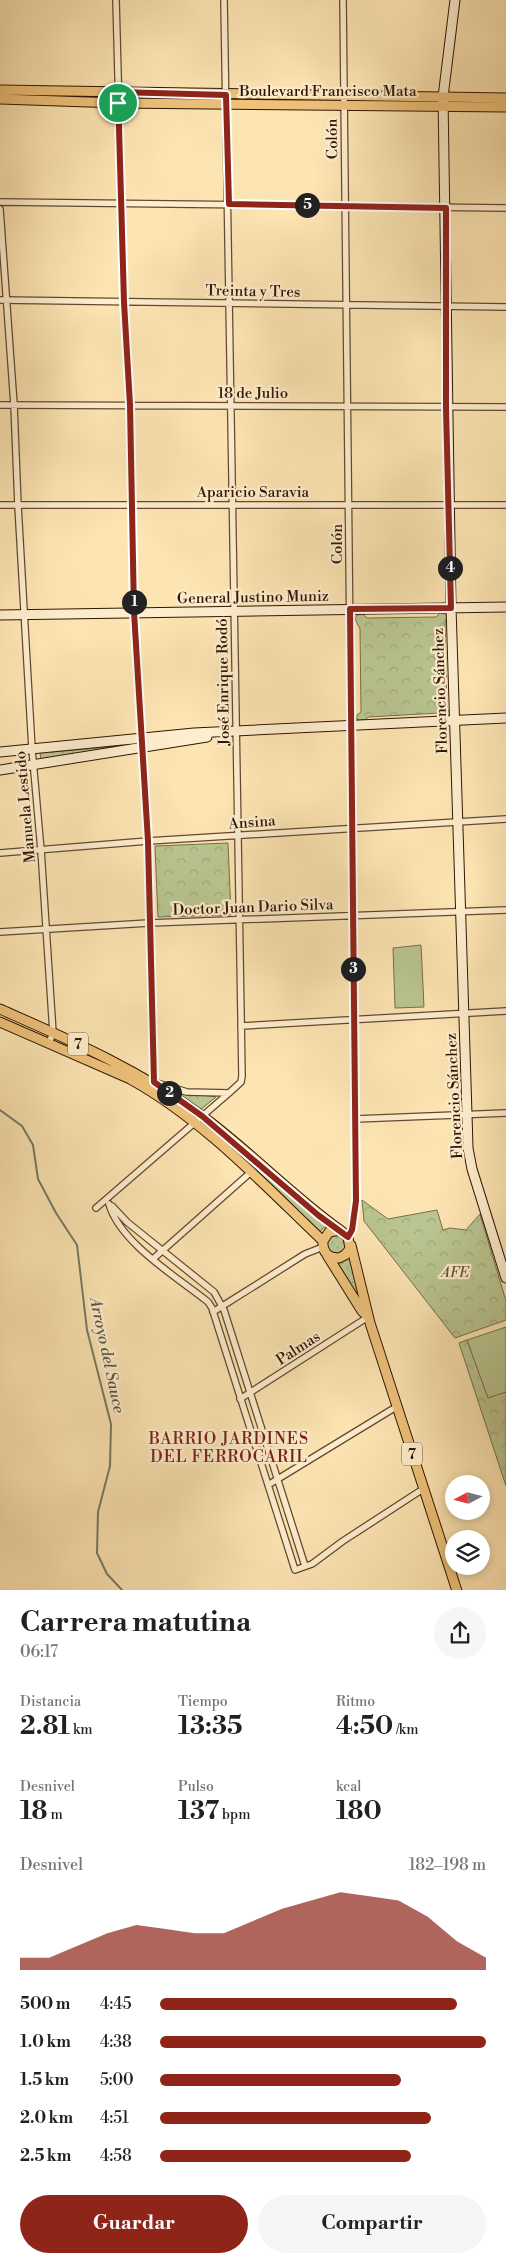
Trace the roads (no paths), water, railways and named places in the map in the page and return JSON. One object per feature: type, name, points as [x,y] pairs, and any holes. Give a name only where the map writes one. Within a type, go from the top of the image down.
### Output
[{"type":"main road","name":"Boulevard Francisco Mata","points":[[0,90],[118,92],[226,100]]},
{"type":"main road","name":"Boulevard Francisco Mata","points":[[443,102],[506,98]]},
{"type":"main road","name":"Boulevard Francisco Mata","points":[[0,99],[118,103],[226,100],[344,100],[443,102],[506,107]]},
{"type":"main road","name":"7","points":[[0,1009],[53,1033],[152,1086],[199,1119],[318,1215],[340,1230]]},
{"type":"main road","name":"7","points":[[0,1022],[152,1086]]},
{"type":"main road","name":"7","points":[[199,1119],[324,1247],[362,1311],[368,1317]]},
{"type":"main road","points":[[340,1230],[349,1240],[348,1251],[341,1257],[334,1258],[324,1247],[329,1232],[340,1230]]},
{"type":"main road","name":"7","points":[[349,1240],[368,1308],[368,1317],[457,1590]]},
{"type":"street","points":[[116,0],[124,302],[133,505],[134,612],[148,841],[152,1086],[187,1092],[229,1093]]},
{"type":"street","name":"José Enrique Rodó","points":[[96,1208],[108,1202],[229,1093],[240,1082],[242,1076],[229,204],[224,0]]},
{"type":"street","name":"Colón","points":[[343,0],[350,505],[356,1201],[349,1240]]},
{"type":"street","name":"Florencio Sánchez","points":[[455,0],[443,102],[446,208],[446,408],[467,1114],[472,1169],[506,1278]]},
{"type":"street","points":[[0,202],[506,208]]},
{"type":"street","name":"Manuela Lestido","points":[[0,209],[3,300],[14,405],[32,749],[35,764],[47,930],[53,1033],[49,1043]]},
{"type":"street","name":"Treinta y Tres","points":[[3,300],[506,307]]},
{"type":"street","name":"18 de Julio","points":[[0,405],[506,407]]},
{"type":"street","name":"Aparicio Saravia","points":[[0,505],[506,505]]},
{"type":"street","name":"General Justino Muniz","points":[[0,615],[506,607]]},
{"type":"street","points":[[0,770],[142,749],[236,732],[506,718]]},
{"type":"street","points":[[0,752],[194,733],[223,734]]},
{"type":"street","name":"Ansina","points":[[0,854],[148,841],[506,819]]},
{"type":"street","name":"Doctor Juan Dario Silva","points":[[0,932],[150,923],[506,910]]},
{"type":"street","points":[[241,1026],[506,1011]]},
{"type":"street","points":[[355,1118],[506,1113]]},
{"type":"street","points":[[153,1259],[251,1172]]},
{"type":"street","points":[[108,1202],[127,1222],[214,1292],[223,1308],[305,1566]]},
{"type":"street","points":[[108,1202],[117,1223],[153,1259],[208,1302],[213,1312],[295,1570],[312,1564],[342,1541],[423,1489]]},
{"type":"street","points":[[213,1312],[223,1308],[305,1254],[324,1247]]},
{"type":"street","name":"Palmas","points":[[240,1399],[368,1317]]},
{"type":"street","points":[[268,1486],[396,1406]]},
{"type":"waterway","name":"Arroyo del Sauce","points":[[0,1110],[22,1126],[33,1145],[38,1179],[56,1213],[77,1245],[87,1330],[111,1424],[110,1466],[98,1512],[97,1553],[107,1574],[122,1590]]},
{"type":"district","name":"BARRIO JARDINES DEL FERROCARIL","points":[[229,1447]]},
{"type":"park label","name":"AFE","points":[[455,1272]]}]
